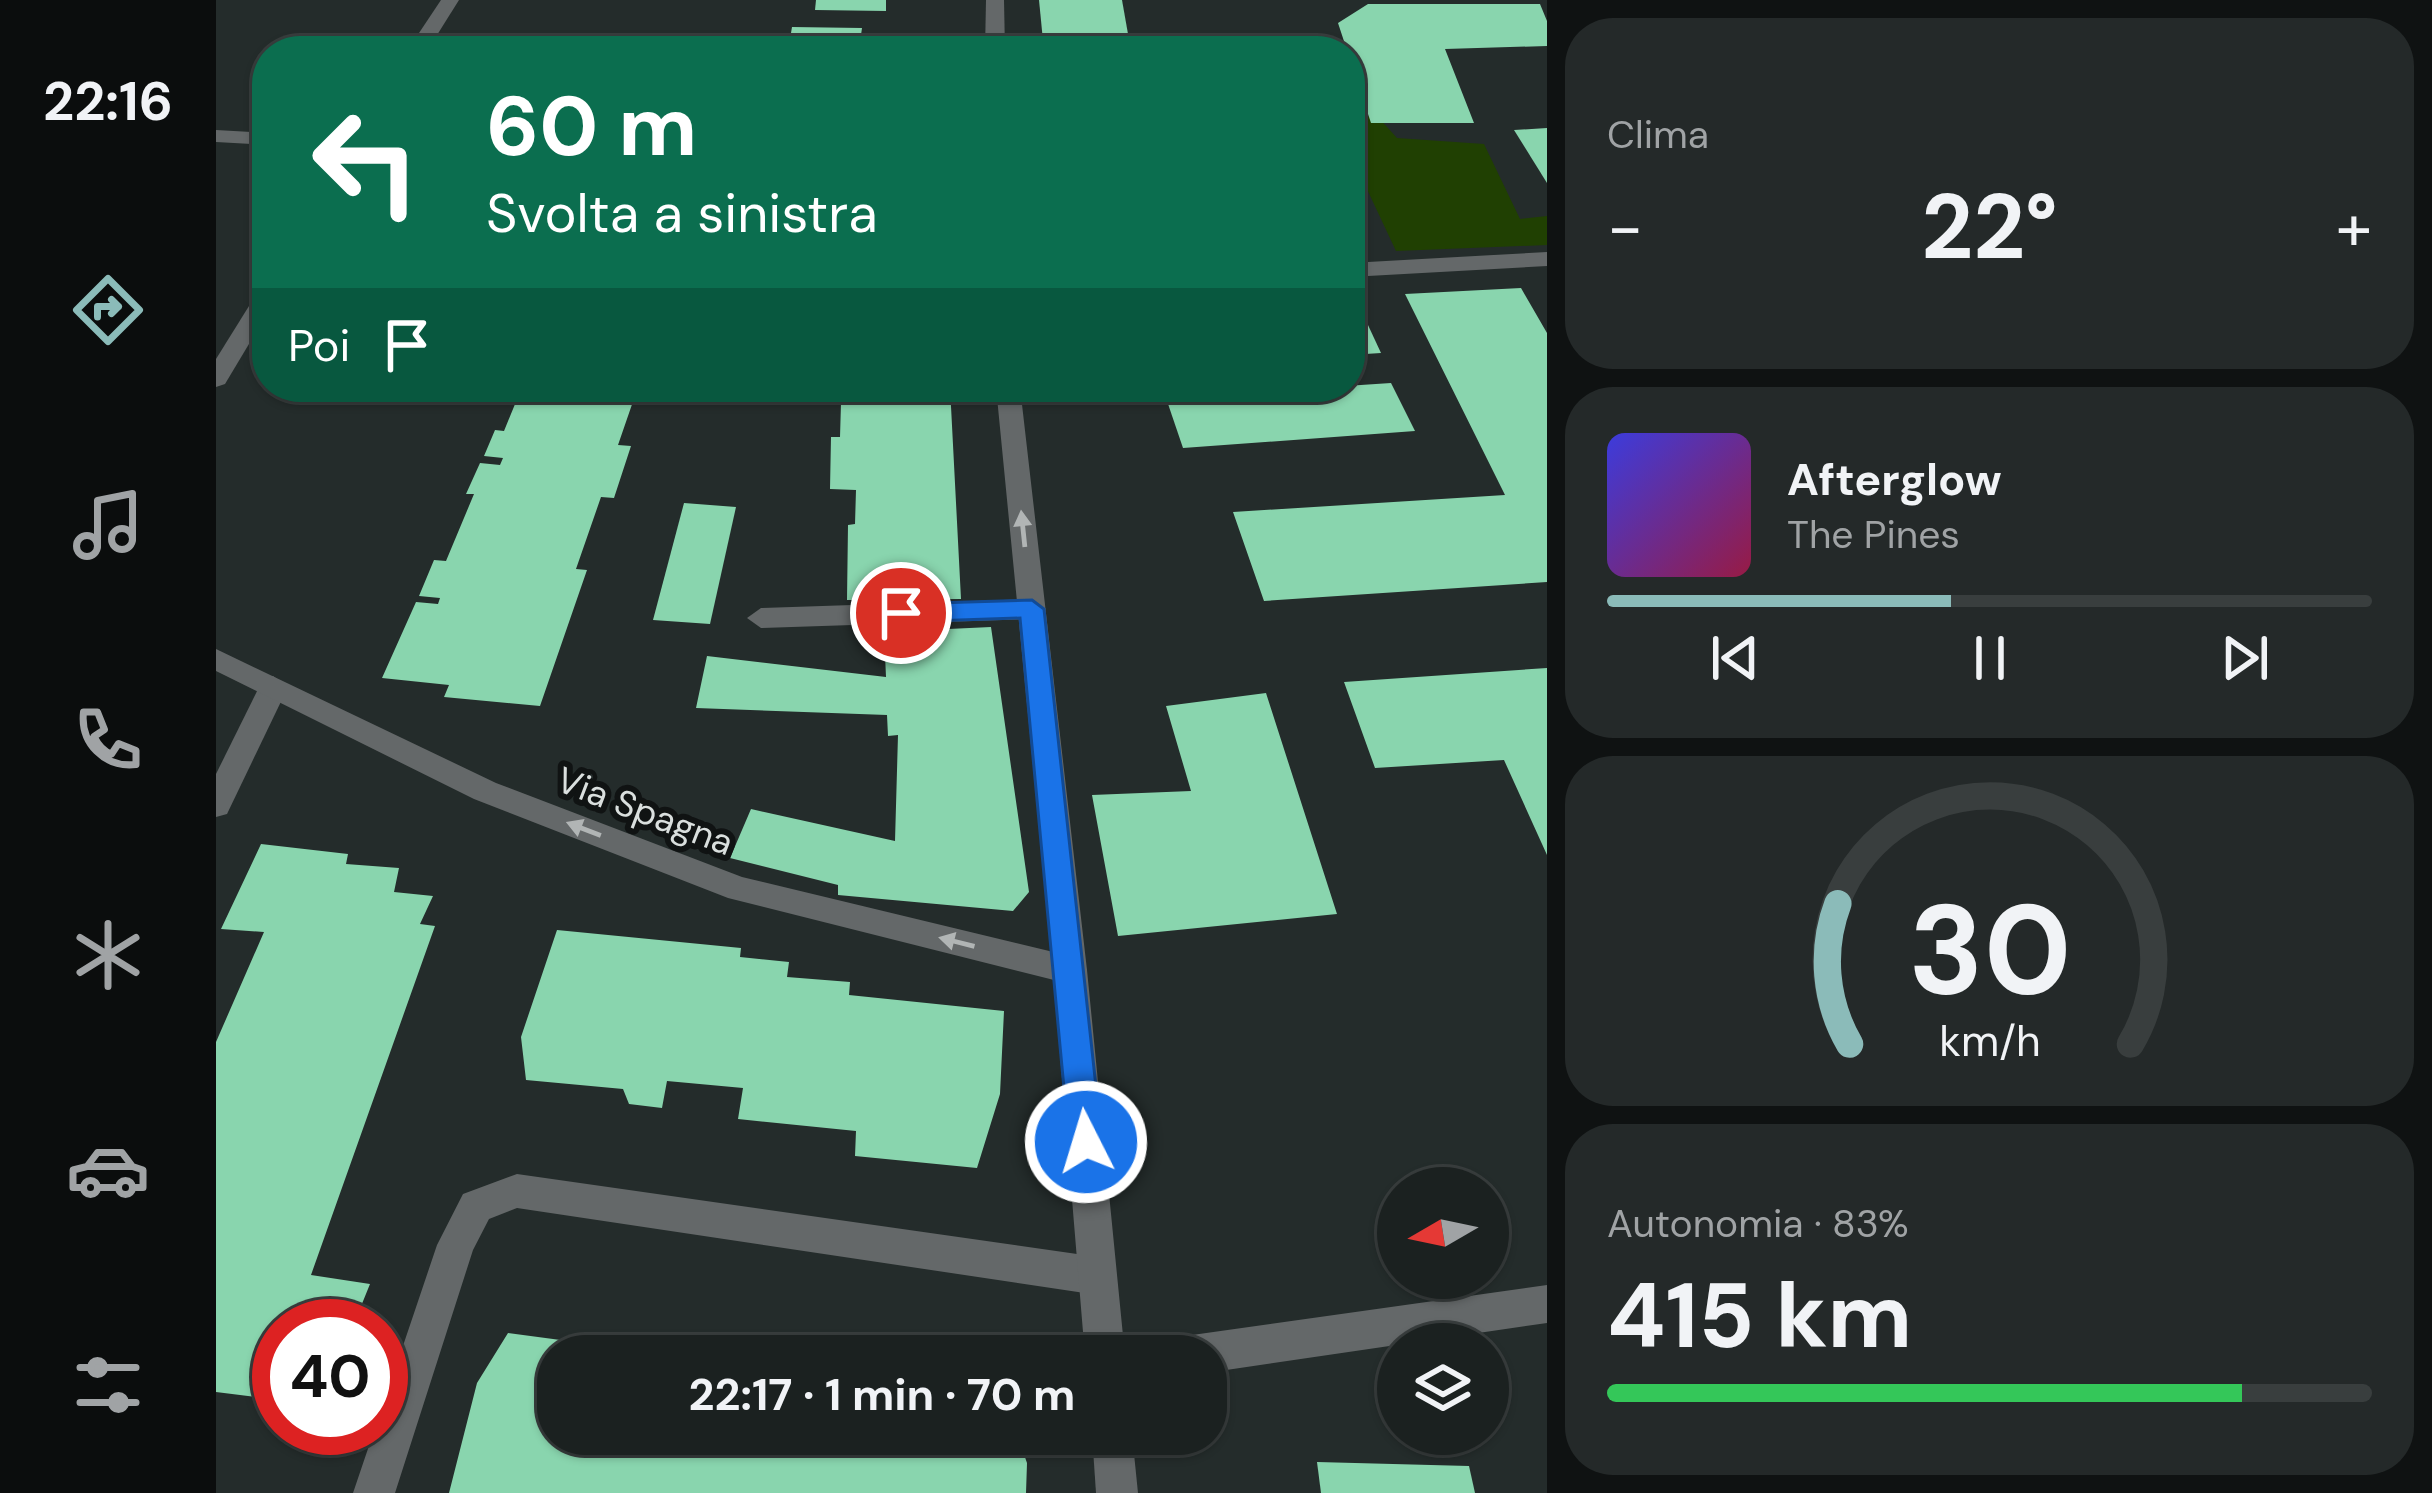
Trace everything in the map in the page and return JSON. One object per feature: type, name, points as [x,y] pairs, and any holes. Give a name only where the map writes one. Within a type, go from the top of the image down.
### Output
[{"type":"street","points":[[427,36],[450,0]]},
{"type":"street","points":[[995,0],[995,36]]},
{"type":"street","points":[[216,136],[252,138]]},
{"type":"street","points":[[1365,269],[1547,259]]},
{"type":"street","points":[[216,379],[252,320]]},
{"type":"street","points":[[1010,402],[1103,1335]]},
{"type":"street","points":[[761,618],[1032,609]]},
{"type":"street","name":"Via Spagna","points":[[216,659],[485,790],[739,889],[1070,970]]},
{"type":"street","points":[[216,805],[273,687]]},
{"type":"street","points":[[374,1493],[456,1245],[476,1207],[517,1191],[1097,1276]]},
{"type":"street","points":[[1227,1350],[1547,1304]]},
{"type":"street","points":[[1114,1455],[1118,1493]]},
{"type":"green space","points":[[1365,117],[1378,117],[1397,138],[1484,144],[1520,219],[1547,216],[1547,245],[1396,251],[1365,185]]},
{"type":"building","points":[[816,0],[886,0],[886,11],[815,10]]},
{"type":"building","points":[[1039,0],[1122,0],[1128,36],[1043,36]]},
{"type":"building","points":[[1368,4],[1540,4],[1547,21],[1547,46],[1445,49],[1474,123],[1371,123],[1365,105],[1365,36],[1342,36],[1338,23]]},
{"type":"building","points":[[792,27],[862,28],[861,35],[790,36]]},
{"type":"building","points":[[1547,128],[1547,183],[1514,130]]},
{"type":"building","points":[[1521,288],[1547,333],[1547,582],[1264,601],[1233,512],[1505,495],[1405,294]]},
{"type":"building","points":[[1365,319],[1381,353],[1365,354]]},
{"type":"building","points":[[1391,383],[1415,431],[1183,448],[1167,402],[1365,402],[1365,385]]},
{"type":"building","points":[[516,402],[633,402],[618,445],[631,446],[614,498],[601,497],[576,569],[587,570],[540,706],[444,697],[449,685],[382,678],[416,602],[438,604],[440,598],[419,596],[434,560],[446,561],[474,494],[466,494],[480,463],[500,465],[503,458],[484,456],[495,430],[504,431]]},
{"type":"building","points":[[951,402],[961,599],[847,600],[848,525],[855,524],[856,490],[830,489],[831,437],[840,437],[841,403],[834,403]]},
{"type":"building","points":[[684,503],[736,507],[710,624],[653,620]]},
{"type":"building","points":[[991,627],[1029,892],[1013,911],[838,895],[838,885],[730,858],[751,809],[895,841],[898,735],[888,736],[887,715],[696,708],[707,656],[886,677],[884,632]]},
{"type":"building","points":[[1547,668],[1547,855],[1504,760],[1375,768],[1344,682]]},
{"type":"building","points":[[1266,693],[1337,914],[1118,936],[1092,795],[1191,791],[1166,706]]},
{"type":"building","points":[[261,844],[348,854],[346,864],[399,868],[394,892],[433,896],[420,924],[435,926],[311,1275],[370,1284],[364,1299],[252,1299],[252,1397],[216,1392],[216,1042],[264,932],[221,929]]},
{"type":"building","points":[[557,930],[741,948],[740,957],[789,962],[787,977],[850,982],[849,995],[1004,1011],[1000,1094],[977,1168],[855,1156],[856,1131],[738,1119],[743,1088],[667,1081],[662,1108],[629,1104],[623,1089],[526,1080],[521,1037]]},
{"type":"building","points":[[508,1333],[537,1337],[537,1455],[1024,1455],[1026,1493],[449,1493],[477,1383]]},
{"type":"building","points":[[1317,1462],[1469,1466],[1475,1493],[1321,1493]]},
{"type":"route","points":[[901,613],[1032,609],[1086,1142]]}]
